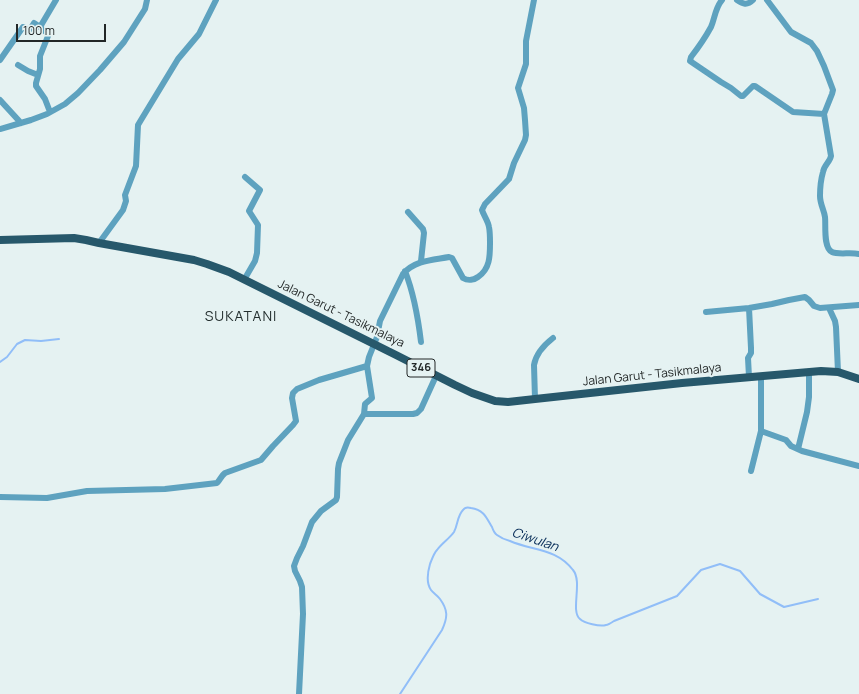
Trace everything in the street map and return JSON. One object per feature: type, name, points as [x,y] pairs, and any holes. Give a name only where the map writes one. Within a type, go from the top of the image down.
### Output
[{"type":"main road","name":"Jalan Garut - Tasikmalaya","points":[[0,240],[74,238],[194,260],[207,264],[229,272],[436,376],[472,393],[495,401],[508,402],[682,383],[821,371],[838,372],[859,379]]},
{"type":"street","points":[[40,27],[56,0]]},
{"type":"street","points":[[0,129],[31,120],[50,112],[65,104],[78,93],[124,42],[139,20],[145,9],[147,0]]},
{"type":"street","points":[[99,243],[123,210],[126,201],[125,195],[136,166],[138,125],[140,120],[178,59],[199,34],[216,0]]},
{"type":"street","points":[[299,694],[303,614],[302,587],[294,566],[312,522],[321,511],[337,498],[339,463],[348,440],[364,414],[365,404],[372,396],[368,366],[369,357],[377,337],[380,321],[403,274],[405,271],[421,261],[451,257],[463,278],[467,280],[478,277],[486,269],[490,258],[490,230],[482,210],[485,204],[509,179],[526,135],[524,108],[518,88],[526,64],[526,41],[534,0]]},
{"type":"street","points":[[722,0],[716,9],[708,33],[691,57],[690,61],[741,96],[744,96],[753,86],[755,86],[793,112],[824,114]]},
{"type":"street","points":[[736,0],[747,4],[753,0]]},
{"type":"street","points":[[767,0],[791,32],[811,43],[817,51],[833,90],[824,114],[831,156],[829,162],[824,167],[820,198],[825,217],[826,239],[830,252],[859,254]]},
{"type":"street","points":[[0,60],[23,27],[29,30],[32,28],[34,23],[47,33],[48,36],[40,56],[40,69],[36,86],[45,99],[50,112]]},
{"type":"street","points":[[18,65],[38,75]]},
{"type":"street","points":[[0,100],[21,123]]},
{"type":"street","points":[[244,280],[256,258],[258,224],[249,211],[260,190],[245,177]]},
{"type":"street","points":[[408,212],[423,228],[424,233],[421,261]]},
{"type":"street","points":[[405,271],[412,287],[421,342]]},
{"type":"street","points":[[706,312],[749,308],[805,298],[814,306],[820,308],[859,305]]},
{"type":"street","points":[[749,308],[751,348],[748,357],[749,377]]},
{"type":"street","points":[[830,308],[836,327],[838,372]]},
{"type":"street","points":[[535,399],[534,361],[542,348],[553,338]]},
{"type":"street","points":[[0,497],[47,498],[87,491],[165,489],[217,483],[225,473],[261,460],[293,425],[296,421],[292,398],[293,393],[297,389],[319,380],[368,366]]},
{"type":"street","points":[[798,449],[807,412],[809,372]]},
{"type":"street","points":[[364,414],[417,413],[424,404],[436,376]]},
{"type":"street","points":[[751,471],[761,431],[760,376]]},
{"type":"street","points":[[761,431],[786,440],[791,446],[810,454],[859,466]]},
{"type":"waterway","points":[[0,362],[7,357],[17,344],[25,340],[41,341],[59,339]]},
{"type":"waterway","name":"Ciwulan","points":[[400,694],[444,625],[446,617],[445,607],[429,587],[428,577],[430,564],[435,553],[454,532],[461,512],[469,507],[482,512],[494,532],[500,537],[552,554],[566,563],[576,575],[577,615],[580,619],[592,624],[608,625],[614,621],[677,596],[701,570],[720,564],[740,571],[760,594],[784,607],[818,599]]},
{"type":"district","name":"SUKATANI","points":[[241,317]]}]
